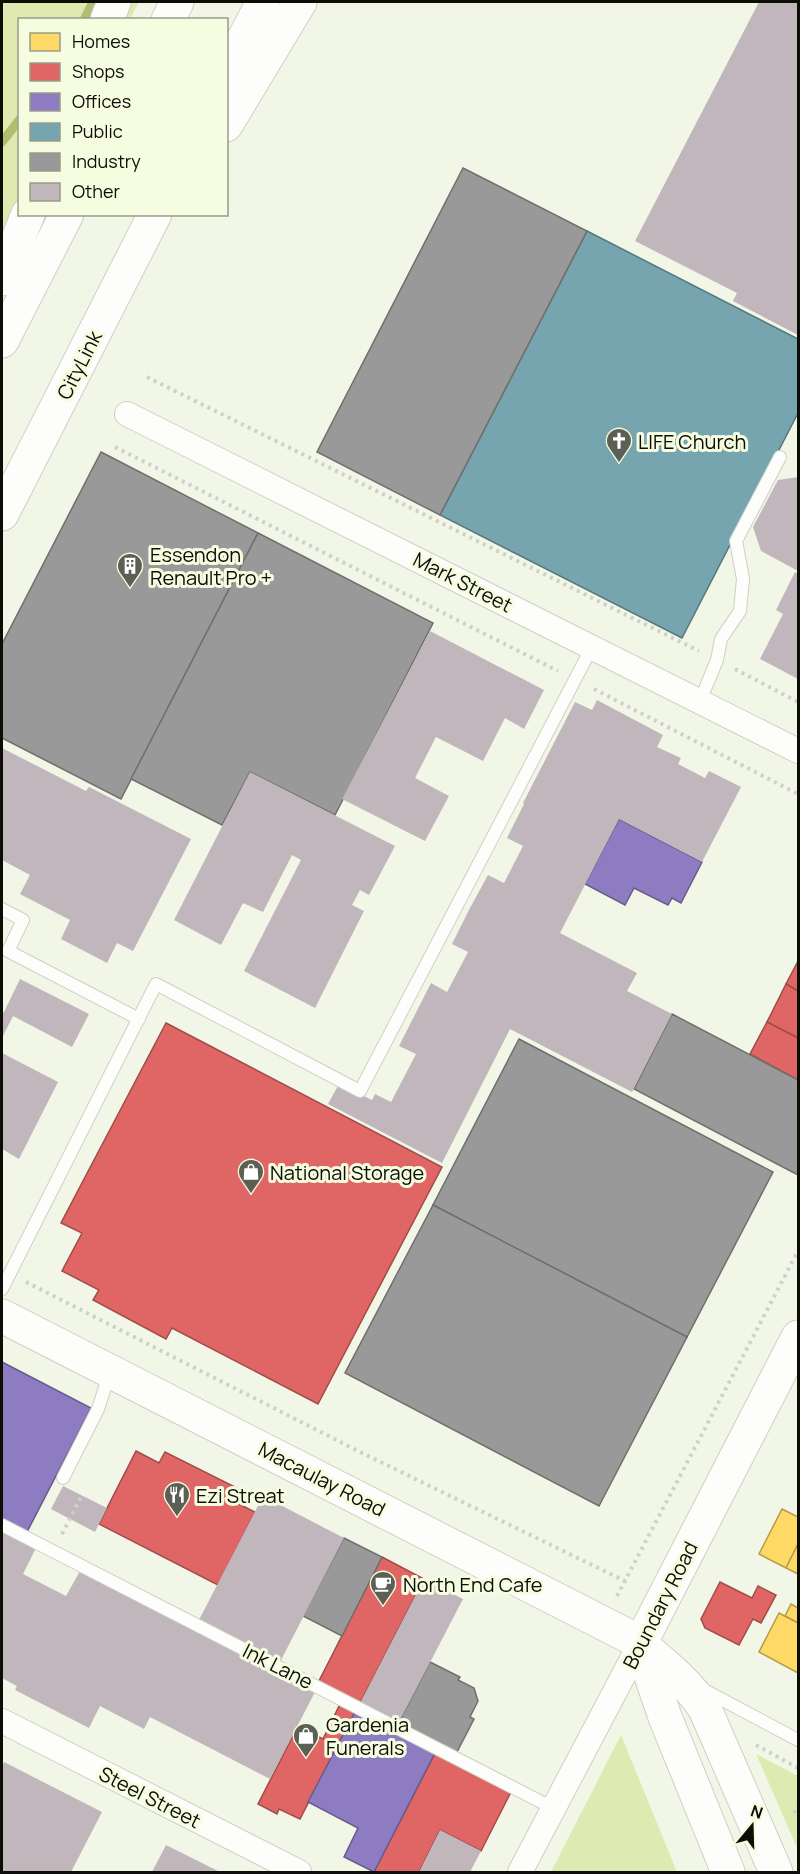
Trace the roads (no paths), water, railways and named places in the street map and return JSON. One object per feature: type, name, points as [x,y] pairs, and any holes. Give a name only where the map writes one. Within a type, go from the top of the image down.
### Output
[{"type":"main road","points":[[108,18],[114,2]]},
{"type":"main road","points":[[169,18],[177,2]]},
{"type":"main road","points":[[228,70],[263,2]]},
{"type":"main road","points":[[228,122],[300,2]]},
{"type":"main road","points":[[2,279],[27,216]]},
{"type":"main road","points":[[2,341],[66,216]]},
{"type":"main road","name":"CityLink","points":[[2,514],[154,216]]},
{"type":"main road","points":[[55,411],[172,216]]},
{"type":"main road","name":"Macaulay Road","points":[[2,1316],[604,1622],[640,1644],[680,1678],[705,1709],[776,1872]]},
{"type":"main road","name":"Boundary Road","points":[[640,1644],[798,1337]]},
{"type":"main road","points":[[640,1644],[665,1717],[728,1872]]},
{"type":"street","name":"Mark Street","points":[[127,414],[798,751]]},
{"type":"street","name":"Boundary Road","points":[[520,1872],[640,1644]]},
{"type":"street","name":"Steel Street","points":[[2,1721],[299,1872]]},
{"type":"lane","points":[[700,702],[717,660],[721,639],[740,611],[743,579],[736,541],[780,457]]},
{"type":"lane","points":[[2,1289],[156,984],[360,1091],[592,647]]},
{"type":"lane","points":[[2,909],[23,920],[8,951],[139,1019]]},
{"type":"lane","points":[[63,1478],[98,1409],[111,1371]]},
{"type":"lane","name":"Ink Lane","points":[[2,1525],[553,1808]]},
{"type":"lane","points":[[640,1644],[709,1693],[798,1740]]},
{"type":"waterway","points":[[85,18],[93,2]]},
{"type":"waterway","points":[[2,142],[18,122]]},
{"type":"place","name":"LIFE Church","points":[[619,464]]},
{"type":"place","name":"Essendon Renault Pro +","points":[[130,589]]},
{"type":"place","name":"National Storage","points":[[251,1195]]},
{"type":"place","name":"Ezi Streat","points":[[177,1518]]},
{"type":"place","name":"North End Cafe","points":[[383,1607]]},
{"type":"place","name":"Gardenia Funerals","points":[[306,1759]]}]
